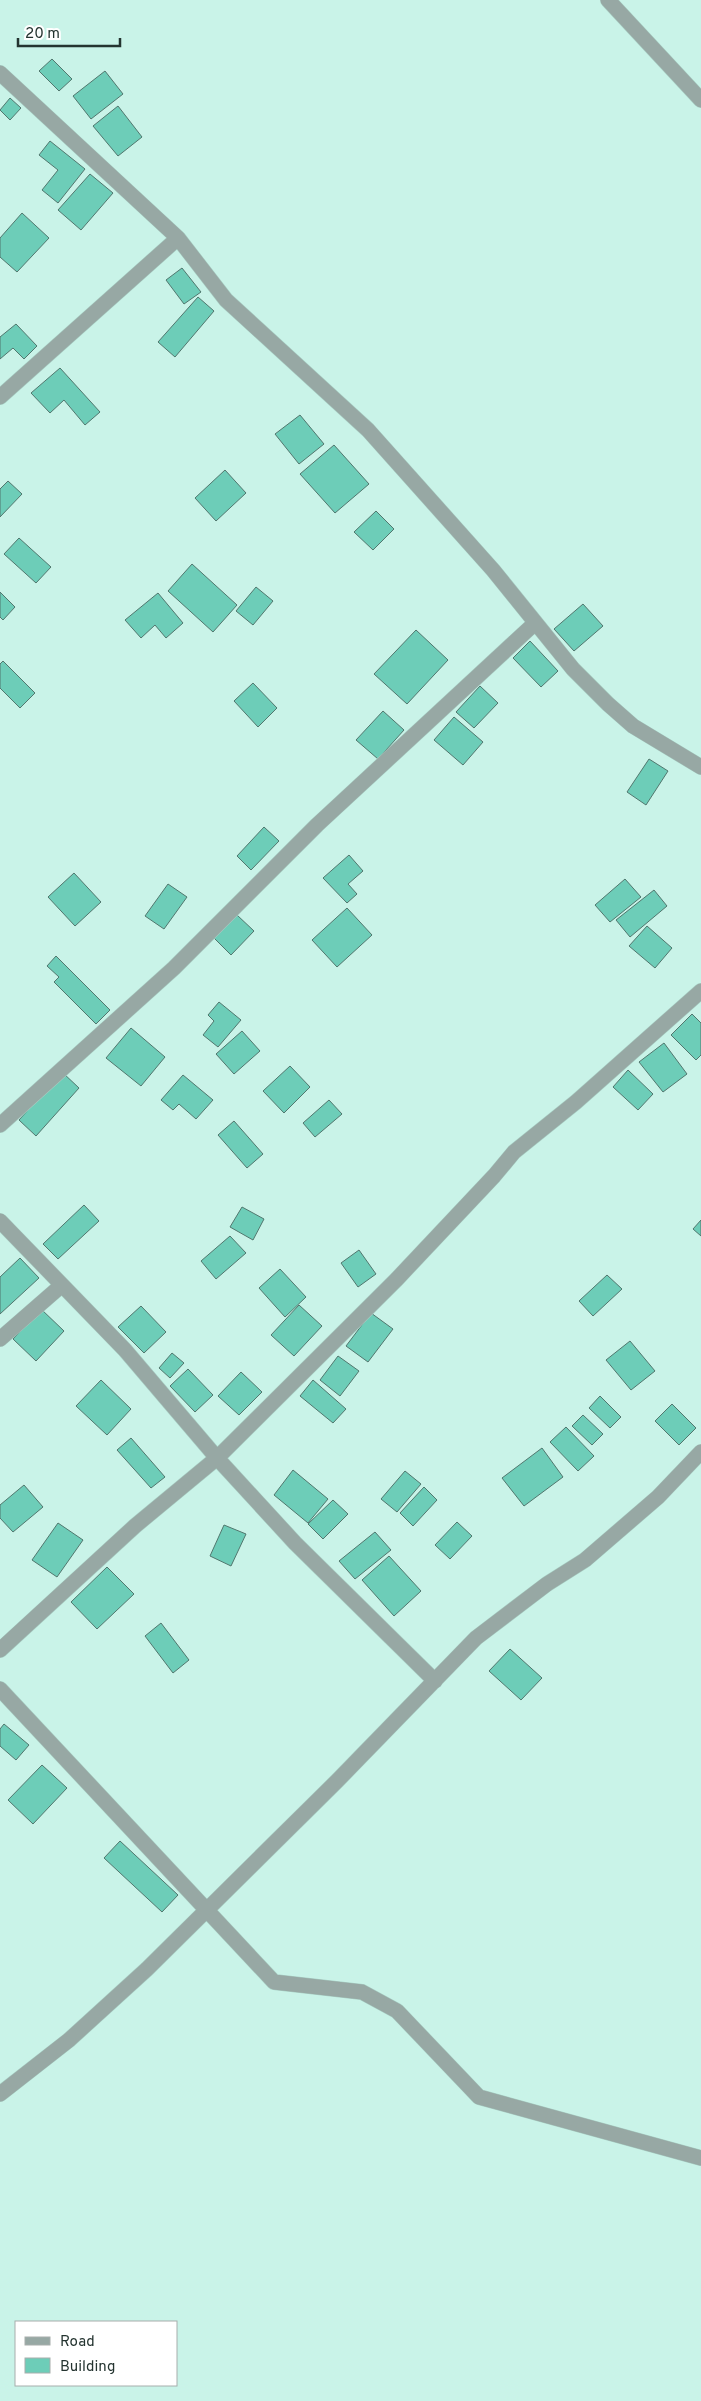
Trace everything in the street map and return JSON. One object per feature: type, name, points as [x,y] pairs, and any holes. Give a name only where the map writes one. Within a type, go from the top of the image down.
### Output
[{"type":"street","points":[[608,0],[701,100]]},
{"type":"street","points":[[0,72],[178,238],[226,300],[368,430],[493,570],[534,624],[573,670],[633,726],[701,767]]},
{"type":"street","points":[[0,397],[178,238]]},
{"type":"street","points":[[0,1125],[174,968],[317,825],[534,624]]},
{"type":"street","points":[[0,1650],[136,1526],[217,1458],[396,1280],[494,1176],[514,1152],[576,1102],[701,991]]},
{"type":"street","points":[[0,1221],[125,1350],[217,1458],[294,1543],[435,1680]]},
{"type":"street","points":[[0,1339],[62,1285]]},
{"type":"street","points":[[0,2094],[69,2040],[147,1969],[476,1638],[547,1584],[592,1554],[658,1497],[701,1452]]},
{"type":"street","points":[[0,1689],[208,1909],[274,1982],[362,1992],[397,2011],[479,2097],[701,2158]]},
{"type":"building","points":[[52,59],[72,79],[59,91],[39,71]]},
{"type":"building","points":[[105,71],[123,94],[91,119],[73,96]]},
{"type":"building","points":[[10,98],[21,108],[10,120],[0,110]]},
{"type":"building","points":[[118,106],[142,137],[118,156],[93,126]]},
{"type":"building","points":[[50,141],[85,169],[58,203],[42,190],[58,170],[39,155]]},
{"type":"building","points":[[90,174],[113,193],[81,230],[58,210]]},
{"type":"building","points":[[22,213],[49,238],[17,272],[0,257],[0,238]]},
{"type":"building","points":[[182,268],[201,292],[184,304],[166,280]]},
{"type":"building","points":[[198,297],[214,311],[175,357],[158,342]]},
{"type":"building","points":[[16,324],[37,346],[24,359],[13,348],[0,359],[0,337]]},
{"type":"building","points":[[60,368],[100,412],[85,425],[64,400],[50,413],[31,393]]},
{"type":"building","points":[[300,415],[324,444],[299,464],[275,434]]},
{"type":"building","points":[[334,445],[369,484],[335,513],[300,474]]},
{"type":"building","points":[[225,470],[246,493],[216,521],[195,498]]},
{"type":"building","points":[[8,481],[22,494],[0,517],[0,489]]},
{"type":"building","points":[[376,511],[394,529],[373,550],[354,532]]},
{"type":"building","points":[[19,538],[51,567],[36,583],[4,554]]},
{"type":"building","points":[[192,564],[237,605],[213,632],[168,591]]},
{"type":"building","points":[[256,587],[273,601],[253,625],[236,611]]},
{"type":"building","points":[[0,592],[15,607],[3,620],[0,617]]},
{"type":"building","points":[[158,593],[183,623],[166,638],[155,625],[141,638],[125,620]]},
{"type":"building","points":[[583,604],[603,626],[574,651],[554,629]]},
{"type":"building","points":[[416,630],[448,660],[407,704],[374,674]]},
{"type":"building","points":[[530,641],[558,671],[541,687],[513,658]]},
{"type":"building","points":[[3,661],[35,693],[20,708],[0,688],[0,664]]},
{"type":"building","points":[[253,683],[277,708],[258,727],[234,701]]},
{"type":"building","points":[[480,686],[498,703],[474,728],[456,712]]},
{"type":"building","points":[[383,711],[404,730],[378,759],[356,740]]},
{"type":"building","points":[[454,717],[483,742],[463,765],[434,740]]},
{"type":"building","points":[[649,759],[668,771],[646,805],[627,792]]},
{"type":"building","points":[[264,827],[279,841],[251,870],[237,856]]},
{"type":"building","points":[[349,855],[363,871],[348,884],[357,894],[347,903],[323,878]]},
{"type":"building","points":[[74,873],[101,902],[75,926],[48,897]]},
{"type":"building","points":[[625,879],[641,897],[610,922],[595,905]]},
{"type":"building","points":[[168,884],[187,897],[164,929],[145,916]]},
{"type":"building","points":[[654,890],[667,906],[630,937],[616,920]]},
{"type":"building","points":[[347,908],[372,935],[337,967],[312,940]]},
{"type":"building","points":[[237,915],[254,931],[231,955],[214,938]]},
{"type":"building","points":[[647,926],[672,948],[655,968],[629,946]]},
{"type":"building","points":[[56,956],[110,1010],[96,1024],[54,982],[59,977],[47,966]]},
{"type":"building","points":[[219,1002],[241,1020],[218,1047],[203,1035],[214,1021],[208,1015]]},
{"type":"building","points":[[692,1014],[701,1023],[701,1055],[696,1060],[671,1035]]},
{"type":"building","points":[[131,1028],[165,1057],[141,1086],[106,1058]]},
{"type":"building","points":[[242,1031],[260,1051],[234,1074],[216,1054]]},
{"type":"building","points":[[664,1043],[687,1074],[663,1092],[639,1062]]},
{"type":"building","points":[[290,1066],[310,1087],[284,1113],[263,1091]]},
{"type":"building","points":[[628,1070],[653,1094],[638,1110],[613,1087]]},
{"type":"building","points":[[62,1072],[79,1088],[36,1136],[19,1120]]},
{"type":"building","points":[[183,1075],[213,1100],[196,1119],[179,1104],[173,1110],[161,1100]]},
{"type":"building","points":[[329,1100],[342,1114],[315,1137],[303,1123]]},
{"type":"building","points":[[234,1121],[263,1154],[247,1168],[218,1135]]},
{"type":"building","points":[[84,1205],[99,1221],[58,1259],[43,1244]]},
{"type":"building","points":[[242,1207],[264,1219],[253,1240],[230,1227]]},
{"type":"building","points":[[701,1220],[701,1236],[693,1229]]},
{"type":"building","points":[[230,1236],[246,1253],[216,1279],[201,1261]]},
{"type":"building","points":[[359,1250],[376,1274],[358,1287],[341,1263]]},
{"type":"building","points":[[20,1258],[39,1278],[0,1314],[0,1277]]},
{"type":"building","points":[[280,1269],[306,1297],[285,1317],[259,1288]]},
{"type":"building","points":[[607,1275],[622,1289],[593,1316],[579,1301]]},
{"type":"building","points":[[299,1305],[322,1326],[294,1356],[271,1335]]},
{"type":"building","points":[[141,1306],[166,1332],[144,1353],[118,1327]]},
{"type":"building","points":[[41,1309],[64,1331],[36,1361],[13,1339]]},
{"type":"building","points":[[371,1313],[393,1329],[368,1362],[346,1346]]},
{"type":"building","points":[[630,1341],[655,1371],[631,1390],[606,1360]]},
{"type":"building","points":[[172,1353],[184,1363],[170,1378],[159,1368]]},
{"type":"building","points":[[338,1356],[359,1371],[340,1396],[320,1380]]},
{"type":"building","points":[[188,1369],[213,1395],[195,1412],[170,1386]]},
{"type":"building","points":[[241,1372],[262,1392],[239,1415],[218,1396]]},
{"type":"building","points":[[101,1380],[131,1409],[107,1435],[76,1406]]},
{"type":"building","points":[[313,1380],[346,1409],[333,1423],[300,1396]]},
{"type":"building","points":[[600,1396],[621,1417],[610,1428],[589,1408]]},
{"type":"building","points":[[672,1404],[696,1428],[679,1445],[655,1421]]},
{"type":"building","points":[[583,1415],[603,1434],[592,1445],[572,1426]]},
{"type":"building","points":[[566,1427],[594,1456],[578,1471],[550,1442]]},
{"type":"building","points":[[131,1438],[165,1477],[151,1488],[117,1450]]},
{"type":"building","points":[[542,1448],[563,1477],[524,1506],[502,1478]]},
{"type":"building","points":[[293,1470],[328,1499],[308,1523],[274,1495]]},
{"type":"building","points":[[405,1471],[421,1484],[397,1512],[381,1499]]},
{"type":"building","points":[[24,1485],[43,1507],[13,1532],[0,1518],[0,1505]]},
{"type":"building","points":[[424,1487],[437,1500],[413,1526],[400,1513]]},
{"type":"building","points":[[333,1500],[348,1514],[323,1539],[308,1524]]},
{"type":"building","points":[[457,1522],[472,1536],[450,1559],[435,1545]]},
{"type":"building","points":[[58,1523],[83,1540],[57,1577],[32,1560]]},
{"type":"building","points":[[224,1525],[246,1534],[231,1566],[210,1556]]},
{"type":"building","points":[[375,1532],[391,1550],[355,1579],[339,1561]]},
{"type":"building","points":[[389,1556],[421,1591],[394,1616],[362,1580]]},
{"type":"building","points":[[107,1567],[134,1594],[97,1629],[71,1602]]},
{"type":"building","points":[[161,1623],[189,1660],[173,1673],[145,1636]]},
{"type":"building","points":[[510,1649],[542,1678],[521,1700],[489,1671]]},
{"type":"building","points":[[4,1724],[29,1745],[16,1760],[0,1746],[0,1729]]},
{"type":"building","points":[[42,1765],[67,1788],[33,1824],[8,1800]]},
{"type":"building","points":[[120,1841],[178,1895],[162,1912],[104,1858]]}]
